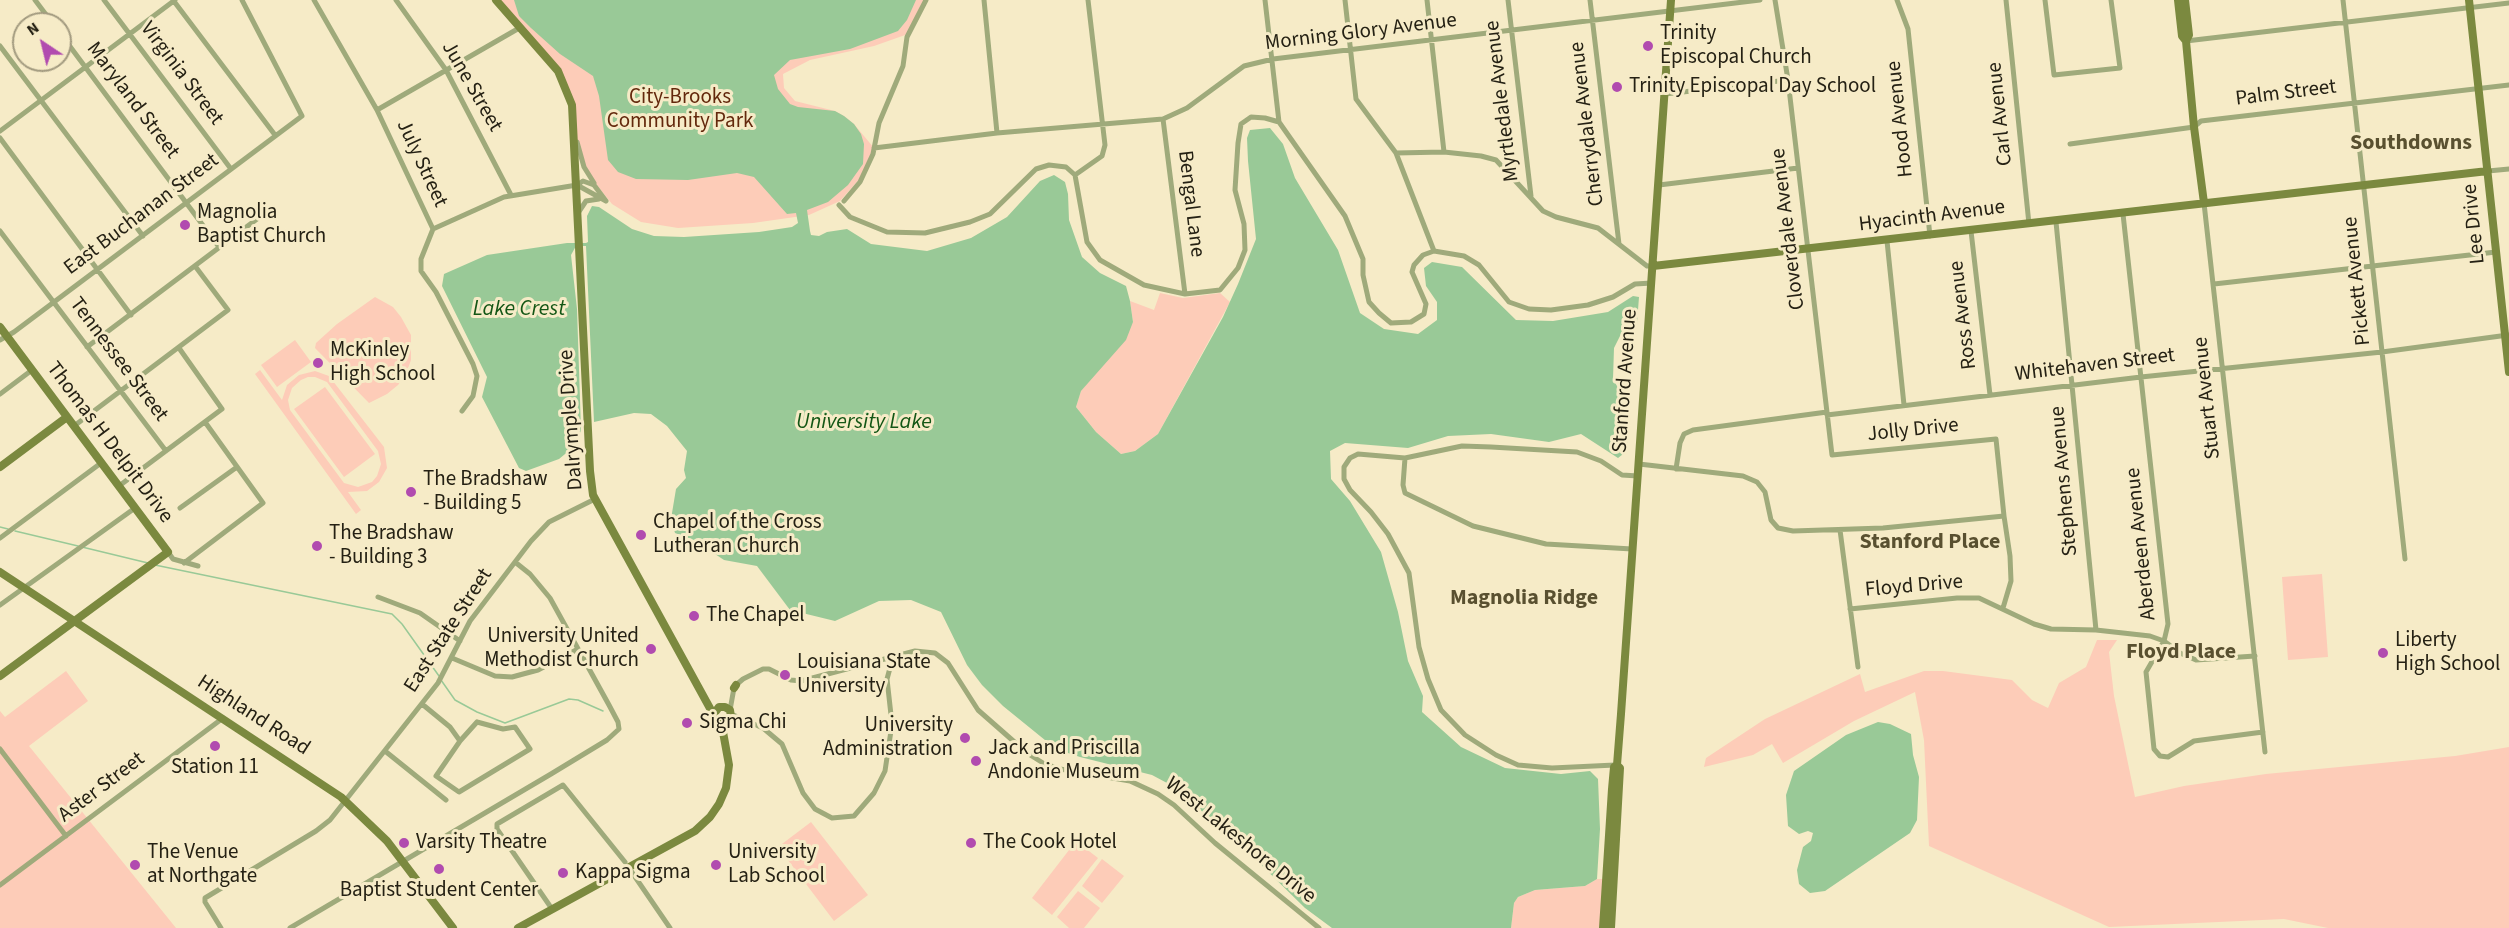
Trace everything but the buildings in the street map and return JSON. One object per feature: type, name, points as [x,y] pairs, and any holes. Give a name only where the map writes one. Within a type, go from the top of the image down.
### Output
[{"type":"street","name":"Virginia Street","points":[[104,0],[231,169]]},
{"type":"street","points":[[0,131],[174,0],[275,135]]},
{"type":"street","name":"East Buchanan Street","points":[[3,338],[302,116],[242,0]]},
{"type":"street","name":"July Street","points":[[314,0],[377,110],[433,229],[422,260],[421,271],[436,292],[477,376],[473,396],[462,411]]},
{"type":"street","name":"June Street","points":[[396,0],[446,70],[511,195]]},
{"type":"street","name":"Dalrymple Drive","points":[[496,0],[561,77],[572,105],[590,463],[595,499],[701,694],[720,723],[729,756],[726,788],[714,812],[695,831],[627,865],[518,928]]},
{"type":"street","points":[[926,0],[907,38],[903,66],[879,123],[874,148],[863,175],[841,203],[850,217],[887,232],[925,232],[970,222],[990,213],[1036,169],[1049,165],[1066,167],[1075,176],[1087,242],[1100,260],[1144,285],[1185,294],[1220,290],[1238,268],[1245,250],[1244,224],[1235,190],[1241,124],[1251,117],[1279,122]]},
{"type":"street","points":[[984,0],[998,133]]},
{"type":"street","points":[[1075,176],[1102,156],[1105,145],[1088,0]]},
{"type":"street","points":[[1265,0],[1279,122],[1345,216],[1363,259],[1363,275],[1370,302],[1391,323],[1411,322],[1424,314],[1426,304],[1412,272],[1414,265],[1423,255],[1434,251],[1464,256],[1479,265],[1509,302],[1529,309],[1551,310],[1588,305],[1613,297],[1635,284],[1652,283]]},
{"type":"street","points":[[1345,0],[1356,99],[1396,153],[1434,251]]},
{"type":"street","points":[[1427,0],[1444,152]]},
{"type":"street","name":"Myrtledale Avenue","points":[[1508,0],[1531,198]]},
{"type":"street","name":"Cherrydale Avenue","points":[[1590,0],[1619,244]]},
{"type":"street","name":"Stanford Avenue","points":[[1603,928],[1614,767],[1617,765],[1671,0]]},
{"type":"street","name":"Morning Glory Avenue","points":[[874,148],[998,133],[1102,126],[1163,119],[1187,108],[1244,66],[1273,58],[1760,0]]},
{"type":"street","name":"Cloverdale Avenue","points":[[1775,0],[1788,80],[1832,455]]},
{"type":"street","name":"Hood Avenue","points":[[1897,0],[1908,29],[1930,236]]},
{"type":"street","name":"Carl Avenue","points":[[2006,0],[2029,224]]},
{"type":"street","points":[[2045,0],[2054,75],[2120,68],[2111,0]]},
{"type":"street","name":"Stuart Avenue","points":[[2178,0],[2182,36],[2186,41],[2265,752]]},
{"type":"street","name":"Stuart Avenue","points":[[2185,0],[2189,36],[2186,41]]},
{"type":"street","name":"Pickett Avenue","points":[[2343,0],[2405,559]]},
{"type":"street","points":[[2186,41],[2345,23],[2469,3],[2509,3]]},
{"type":"street","name":"Lee Drive","points":[[2469,3],[2507,335],[2509,372]]},
{"type":"street","points":[[377,110],[520,27]]},
{"type":"street","points":[[0,46],[142,236]]},
{"type":"street","name":"Maryland Street","points":[[72,49],[219,248]]},
{"type":"street","points":[[1665,94],[1788,80]]},
{"type":"street","name":"Palm Street","points":[[2070,144],[2194,127],[2201,121],[2509,86]]},
{"type":"street","name":"Bengal Lane","points":[[1163,119],[1185,294]]},
{"type":"street","points":[[0,138],[131,315]]},
{"type":"street","points":[[575,138],[584,167],[606,201],[588,200],[578,213]]},
{"type":"street","points":[[1396,153],[1444,152],[1496,160],[1543,211],[1556,217],[1598,228],[1647,266],[1653,266]]},
{"type":"street","points":[[1659,185],[1798,168]]},
{"type":"street","name":"Hyacinth Avenue","points":[[1653,266],[2509,169]]},
{"type":"street","points":[[433,229],[511,195],[585,181],[596,187]]},
{"type":"street","points":[[577,184],[602,200]]},
{"type":"street","name":"Aberdeen Avenue","points":[[2122,214],[2168,624],[2164,641],[2146,672],[2154,749],[2160,756],[2169,757],[2193,741],[2263,732]]},
{"type":"street","points":[[87,347],[257,219]]},
{"type":"street","name":"Stephens Avenue","points":[[2056,222],[2096,630]]},
{"type":"street","name":"Tennessee Street","points":[[0,231],[166,451]]},
{"type":"street","name":"Ross Avenue","points":[[1971,231],[1990,395]]},
{"type":"street","points":[[1887,241],[1904,405]]},
{"type":"street","points":[[2214,284],[2496,252]]},
{"type":"street","points":[[74,426],[228,310],[195,266]]},
{"type":"street","name":"Thomas H Delpit Drive","points":[[0,327],[3,338],[32,370],[135,508],[165,554],[173,559],[198,566]]},
{"type":"street","name":"Whitehaven Street","points":[[1676,469],[1680,443],[1684,434],[1693,430],[2141,377],[2382,352],[2507,335]]},
{"type":"street","points":[[119,486],[222,409],[179,348]]},
{"type":"street","points":[[0,394],[32,370]]},
{"type":"street","points":[[0,467],[67,417]]},
{"type":"street","points":[[184,563],[263,503],[205,423]]},
{"type":"street","name":"Jolly Drive","points":[[1832,455],[1996,439],[2004,516]]},
{"type":"street","points":[[1617,765],[1552,768],[1518,765],[1496,755],[1465,735],[1441,710],[1428,679],[1419,646],[1409,573],[1388,534],[1350,490],[1344,479],[1344,467],[1350,458],[1358,454],[1405,458],[1462,446],[1577,452],[1601,461],[1622,475],[1638,476]]},
{"type":"street","points":[[1405,458],[1403,485],[1405,493],[1473,526],[1546,544],[1632,549]]},
{"type":"street","points":[[2,537],[101,463]]},
{"type":"street","points":[[1639,464],[1743,477],[1757,482],[1765,492],[1771,520],[1778,528],[1793,531],[1883,528],[2004,516],[2011,581],[2003,608]]},
{"type":"street","points":[[180,508],[237,467]]},
{"type":"street","name":"East State Street","points":[[221,928],[205,902],[206,896],[319,829],[330,820],[438,683],[446,672],[470,621],[545,525],[595,499]]},
{"type":"street","points":[[0,605],[135,508]]},
{"type":"street","points":[[1840,530],[1858,667]]},
{"type":"street","points":[[0,676],[165,554]]},
{"type":"street","points":[[290,928],[559,770],[618,731],[619,726],[609,705],[544,589],[515,562]]},
{"type":"street","name":"Highland Road","points":[[0,572],[345,800],[375,828],[403,861],[453,928]]},
{"type":"street","points":[[378,597],[420,613],[460,641]]},
{"type":"street","name":"Floyd Drive","points":[[1850,609],[1957,598],[1979,598],[2034,624],[2051,629],[2096,630],[2150,636],[2164,641],[2180,653],[2196,660],[2255,656]]},
{"type":"street","points":[[452,658],[495,676],[519,676],[538,670],[578,649]]},
{"type":"street","name":"West Lakeshore Drive","points":[[725,709],[735,687],[743,679],[763,669],[769,669],[791,680],[801,681],[924,650],[941,656],[985,717],[1018,746],[1043,763],[1060,770],[1130,781],[1158,794],[1319,928]]},
{"type":"street","points":[[725,709],[763,728],[782,744],[803,793],[815,809],[832,818],[854,816],[874,793],[885,771],[891,743],[892,724],[887,679],[893,657]]},
{"type":"street","name":"Dalrymple Drive","points":[[701,694],[711,704],[725,709]]},
{"type":"street","points":[[422,704],[450,727],[460,741]]},
{"type":"street","points":[[720,723],[730,720],[725,709]]},
{"type":"street","points":[[720,723],[725,709]]},
{"type":"street","name":"Aster Street","points":[[0,885],[223,718]]},
{"type":"street","points":[[477,722],[503,729],[515,727],[530,749],[459,792],[436,776],[460,741],[477,722]]},
{"type":"street","points":[[0,749],[66,836]]},
{"type":"street","points":[[385,751],[446,800]]},
{"type":"street","name":"Stanford Avenue","points":[[1611,928],[1620,768],[1617,765]]},
{"type":"street","points":[[552,909],[497,829],[497,824],[563,785],[627,865],[670,928]]},
{"type":"green space","name":"City-Brooks Community Park","points":[[497,0],[925,0],[908,34],[874,46],[810,60],[783,74],[784,88],[795,101],[835,111],[844,116],[854,124],[874,148],[863,175],[840,201],[809,215],[753,223],[678,228],[641,222],[612,204],[588,174],[575,138],[563,81]]},
{"type":"green space","points":[[1160,293],[1183,298],[1220,293],[1230,302],[1158,434],[1135,451],[1121,454],[1096,432],[1076,407],[1081,391],[1133,322],[1130,301],[1154,310]]},
{"type":"green space","points":[[375,297],[393,307],[401,317],[411,335],[411,360],[406,374],[398,385],[387,394],[369,403],[315,348],[316,343],[337,324]]},
{"type":"green space","points":[[295,340],[311,362],[277,387],[261,365]]},
{"type":"green space","points":[[260,370],[282,400],[287,385],[299,375],[315,371],[329,376],[384,447],[387,468],[379,482],[367,491],[348,492],[361,510],[356,514],[255,374]],"holes":[[[315,377],[327,382],[378,451],[381,464],[372,482],[358,487],[344,483],[290,410],[288,400],[292,388],[301,380]]]},
{"type":"green space","points":[[325,387],[375,454],[344,477],[294,409]]},
{"type":"green space","points":[[2322,574],[2328,657],[2288,660],[2282,577]]},
{"type":"green space","points":[[2097,640],[2117,640],[2109,652],[2114,696],[2135,797],[2184,786],[2266,774],[2455,756],[2509,747],[2509,928],[2328,928],[2284,919],[2109,927],[1929,846],[1924,740],[1915,692],[1854,721],[1783,763],[1772,744],[1753,755],[1704,767],[1706,758],[1765,719],[1860,674],[1865,692],[1924,671],[1943,671],[2012,680],[2032,700],[2048,708],[2059,683],[2086,667]]},
{"type":"green space","points":[[66,671],[88,701],[29,746],[176,928],[0,928],[0,711],[5,717]]},
{"type":"green space","points":[[811,822],[868,895],[834,921],[778,847]]},
{"type":"green space","points":[[1076,841],[1098,858],[1052,915],[1032,898]]},
{"type":"green space","points":[[1102,859],[1124,876],[1102,903],[1082,886]]},
{"type":"green space","points":[[1597,879],[1604,879],[1601,928],[1511,928],[1514,903],[1518,897],[1535,890],[1585,886]]},
{"type":"green space","points":[[1078,891],[1100,908],[1084,928],[1069,928],[1057,917]]},
{"type":"water","name":"University Lake","points":[[514,0],[916,0],[907,20],[898,31],[850,49],[790,60],[774,75],[778,89],[790,104],[835,111],[854,124],[864,144],[863,164],[848,185],[828,202],[807,210],[811,235],[819,236],[827,232],[847,229],[871,244],[927,251],[971,238],[1007,217],[1040,181],[1054,175],[1065,182],[1069,220],[1082,257],[1100,273],[1126,286],[1130,301],[1133,322],[1126,340],[1081,391],[1076,407],[1096,432],[1121,454],[1135,451],[1158,434],[1223,317],[1256,239],[1248,161],[1247,138],[1250,130],[1270,128],[1283,144],[1295,178],[1338,250],[1360,313],[1384,329],[1418,334],[1437,320],[1437,302],[1426,286],[1424,268],[1432,262],[1462,267],[1516,320],[1553,321],[1608,312],[1633,296],[1639,297],[1637,323],[1623,330],[1614,348],[1613,379],[1630,409],[1627,451],[1618,458],[1581,434],[1549,442],[1491,434],[1448,436],[1408,448],[1345,443],[1330,451],[1331,479],[1350,501],[1381,552],[1398,612],[1408,661],[1423,696],[1422,712],[1461,747],[1505,768],[1561,774],[1590,771],[1598,779],[1600,829],[1597,879],[1585,886],[1535,890],[1518,897],[1514,903],[1511,928],[1332,928],[1305,908],[1248,852],[1223,833],[1182,791],[1152,775],[1056,749],[1003,706],[982,685],[967,665],[941,612],[911,600],[879,601],[835,621],[790,610],[757,566],[724,560],[694,540],[675,533],[671,519],[676,489],[686,478],[684,470],[687,451],[667,426],[651,414],[634,413],[594,422],[586,246],[576,246],[571,255],[577,309],[581,430],[576,445],[559,459],[526,471],[519,468],[482,397],[487,377],[442,286],[444,274],[487,255],[567,243],[586,243],[588,242],[587,216],[592,206],[599,207],[632,229],[654,236],[684,237],[759,232],[792,227],[798,223],[796,213],[787,214],[754,177],[737,173],[688,180],[636,179],[618,172],[608,160],[599,96],[593,76],[560,54],[531,28],[519,16]]},
{"type":"water","points":[[1878,722],[1890,724],[1911,734],[1913,755],[1919,777],[1917,820],[1910,833],[1825,891],[1810,893],[1799,884],[1797,870],[1803,847],[1811,841],[1813,833],[1808,831],[1799,834],[1788,826],[1786,795],[1794,771],[1846,735]]},
{"type":"waterway","points":[[0,527],[8,529]]},
{"type":"waterway","points":[[15,531],[78,546]]},
{"type":"waterway","points":[[82,547],[148,563]]},
{"type":"waterway","points":[[155,565],[392,614],[402,624],[439,676]]},
{"type":"waterway","points":[[441,680],[455,700],[505,723],[569,699],[578,700],[603,711]]},
{"type":"place","name":"Trinity Episcopal Church","points":[[1648,46]]},
{"type":"place","name":"Trinity Episcopal Day School","points":[[1617,87]]},
{"type":"place","name":"Magnolia Baptist Church","points":[[185,225]]},
{"type":"place","name":"McKinley High School","points":[[318,363]]},
{"type":"place","name":"The Bradshaw - Building 5","points":[[411,492]]},
{"type":"place","name":"Chapel of the Cross Lutheran Church","points":[[641,535]]},
{"type":"place","name":"The Bradshaw - Building 3","points":[[317,546]]},
{"type":"place","name":"The Chapel","points":[[694,616]]},
{"type":"place","name":"University United Methodist Church","points":[[651,649]]},
{"type":"place","name":"Liberty High School","points":[[2383,653]]},
{"type":"place","name":"Louisiana State University","points":[[785,675]]},
{"type":"place","name":"Sigma Chi","points":[[687,723]]},
{"type":"place","name":"University Administration","points":[[965,738]]},
{"type":"place","name":"Station 11","points":[[215,746]]},
{"type":"place","name":"Jack and Priscilla Andonie Museum","points":[[976,761]]},
{"type":"place","name":"Varsity Theatre","points":[[404,843]]},
{"type":"place","name":"The Cook Hotel","points":[[971,843]]},
{"type":"place","name":"The Venue at Northgate","points":[[135,865]]},
{"type":"place","name":"University Lab School","points":[[716,865]]},
{"type":"place","name":"Baptist Student Center","points":[[439,869]]},
{"type":"place","name":"Kappa Sigma","points":[[563,873]]},
{"type":"district","name":"Southdowns","points":[[2411,144]]},
{"type":"district","name":"Stanford Place","points":[[1930,543]]},
{"type":"district","name":"Magnolia Ridge","points":[[1524,599]]},
{"type":"district","name":"Floyd Place","points":[[2181,653]]},
{"type":"water label","name":"Lake Crest","points":[[519,310]]}]
